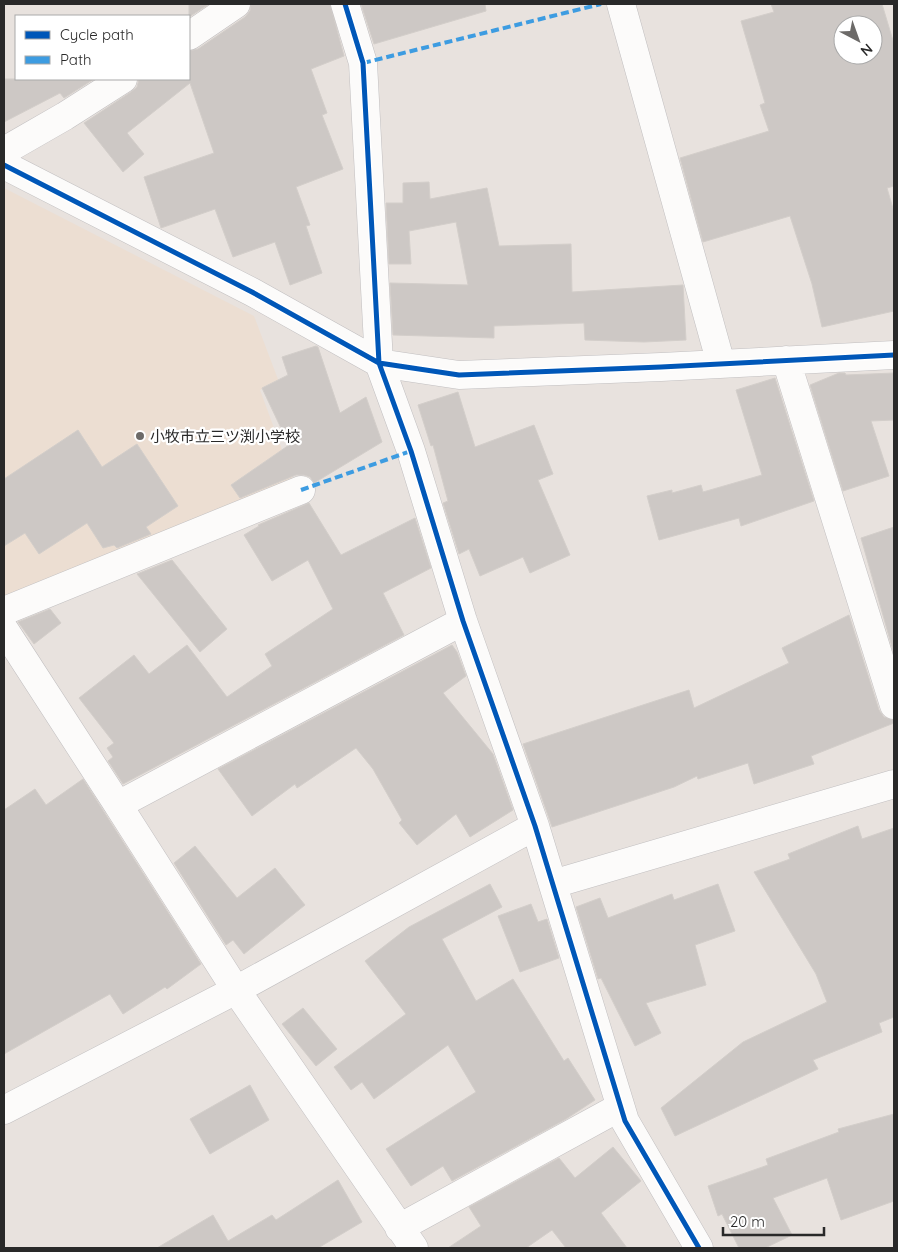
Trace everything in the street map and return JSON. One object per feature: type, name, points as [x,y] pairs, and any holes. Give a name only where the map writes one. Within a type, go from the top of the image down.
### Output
[{"type":"street","points":[[190,35],[236,4]]},
{"type":"street","points":[[345,4],[363,63],[379,363],[411,451],[463,621],[535,826],[625,1121],[699,1248]]},
{"type":"street","points":[[621,4],[721,364]]},
{"type":"street","points":[[4,150],[65,116],[121,80]]},
{"type":"street","points":[[4,165],[252,292],[379,363],[459,375],[894,355]]},
{"type":"street","points":[[786,360],[894,705]]},
{"type":"street","points":[[4,611],[301,490]]},
{"type":"street","points":[[118,805],[463,621]]},
{"type":"street","points":[[4,629],[236,990],[407,1238],[620,1107]]},
{"type":"street","points":[[553,884],[894,784]]},
{"type":"street","points":[[4,1110],[236,990],[535,826]]},
{"type":"shaded area","name":"小牧市立三ツ渕小学校","points":[[4,188],[254,316],[279,382],[260,390],[294,482],[4,602]]},
{"type":"building","points":[[189,4],[209,4],[190,16]]},
{"type":"building","points":[[251,4],[330,4],[344,56],[311,69],[327,113],[322,115],[343,169],[296,187],[310,225],[306,226],[322,273],[290,285],[275,242],[233,257],[215,209],[161,228],[144,177],[214,153],[190,83],[127,133],[144,154],[123,172],[84,123],[131,92],[137,87],[139,80],[190,80],[190,51],[198,49],[245,17],[250,11]]},
{"type":"building","points":[[361,4],[485,4],[486,11],[374,44]]},
{"type":"building","points":[[771,4],[882,4],[894,44],[894,186],[887,188],[894,212],[894,311],[822,327],[812,284],[790,216],[703,242],[680,158],[769,131],[760,105],[765,103],[741,21],[774,12]]},
{"type":"building","points":[[4,79],[92,80],[64,98],[60,93],[4,122]]},
{"type":"building","points":[[429,182],[430,199],[487,188],[499,246],[571,244],[572,292],[683,285],[686,340],[644,342],[585,340],[584,323],[494,326],[494,338],[393,335],[390,283],[468,285],[456,222],[409,231],[411,264],[389,264],[386,203],[403,203],[403,183]]},
{"type":"building","points":[[318,347],[340,413],[366,397],[382,442],[314,483],[310,477],[296,475],[240,498],[231,485],[289,445],[262,388],[288,375],[282,357]]},
{"type":"building","points":[[839,373],[845,373],[846,375],[894,373],[894,420],[871,421],[889,476],[843,491],[810,385]]},
{"type":"building","points":[[775,378],[814,501],[741,526],[739,518],[659,540],[647,496],[672,490],[672,493],[701,485],[703,492],[762,475],[736,390]]},
{"type":"building","points":[[458,392],[475,447],[534,425],[553,474],[538,480],[570,555],[530,573],[523,557],[480,576],[469,549],[459,554],[443,503],[448,501],[433,445],[431,446],[418,405]]},
{"type":"building","points":[[78,430],[102,467],[137,444],[178,506],[146,527],[151,534],[117,548],[114,545],[103,548],[87,523],[39,554],[25,533],[4,546],[4,479]]},
{"type":"building","points":[[309,503],[341,555],[415,518],[431,568],[383,593],[404,635],[123,784],[108,761],[113,757],[107,748],[114,743],[79,698],[134,655],[149,674],[187,645],[227,697],[272,666],[265,654],[333,609],[308,560],[272,581],[244,535],[258,525]]},
{"type":"building","points":[[894,527],[894,654],[861,538]]},
{"type":"building","points":[[172,560],[227,629],[200,652],[137,574]]},
{"type":"building","points":[[50,609],[61,623],[34,644],[18,622]]},
{"type":"building","points":[[849,615],[879,710],[884,717],[894,720],[894,723],[811,756],[814,764],[754,784],[748,763],[698,779],[697,776],[674,787],[552,827],[523,744],[689,690],[694,708],[789,663],[782,648]]},
{"type":"building","points":[[452,645],[457,652],[466,676],[443,693],[493,754],[513,810],[470,837],[456,814],[417,845],[399,823],[402,820],[373,769],[356,748],[297,788],[295,784],[252,816],[218,769]]},
{"type":"building","points":[[83,779],[201,964],[167,989],[165,987],[123,1014],[110,994],[4,1054],[4,810],[35,789],[46,805]]},
{"type":"building","points":[[858,826],[862,839],[894,828],[894,1017],[879,1023],[882,1032],[813,1060],[818,1069],[675,1136],[661,1108],[743,1042],[827,1002],[816,974],[754,872],[790,859],[788,854]]},
{"type":"building","points":[[195,846],[237,898],[275,868],[305,905],[244,954],[233,940],[226,945],[174,863]]},
{"type":"building","points":[[490,884],[502,907],[442,939],[476,1001],[513,979],[564,1061],[568,1058],[595,1100],[566,1119],[452,1181],[443,1166],[411,1186],[386,1149],[476,1092],[448,1045],[374,1099],[362,1082],[351,1090],[334,1067],[406,1014],[365,961],[409,927]]},
{"type":"building","points":[[718,884],[735,931],[695,945],[706,985],[646,1003],[661,1033],[635,1046],[601,978],[598,979],[576,907],[600,898],[608,918],[672,894],[674,900]]},
{"type":"building","points":[[531,904],[538,922],[547,919],[559,958],[520,972],[498,916]]},
{"type":"building","points":[[303,1008],[337,1049],[316,1066],[282,1024]]},
{"type":"building","points":[[250,1085],[269,1120],[210,1154],[190,1119]]},
{"type":"building","points":[[894,1114],[894,1201],[841,1220],[827,1178],[773,1198],[792,1235],[765,1248],[739,1248],[722,1214],[718,1216],[708,1186],[768,1165],[766,1159],[839,1132],[838,1129]]},
{"type":"building","points":[[613,1147],[641,1181],[601,1213],[627,1248],[566,1248],[552,1230],[526,1248],[448,1248],[481,1226],[469,1207],[559,1158],[575,1178]]},
{"type":"building","points":[[338,1180],[362,1222],[318,1248],[157,1248],[213,1215],[228,1241],[272,1215],[276,1220]]},
{"type":"marked path","points":[[363,63],[601,4]]},
{"type":"marked path","points":[[301,490],[411,451]]},
{"type":"cycle path","points":[[345,4],[363,63],[379,363],[411,451],[463,621],[535,826],[625,1121],[699,1248]]},
{"type":"cycle path","points":[[4,165],[252,292],[379,363],[459,375],[894,355]]},
{"type":"place","name":"小牧市立三ツ渕小学校","points":[[140,436]]}]
